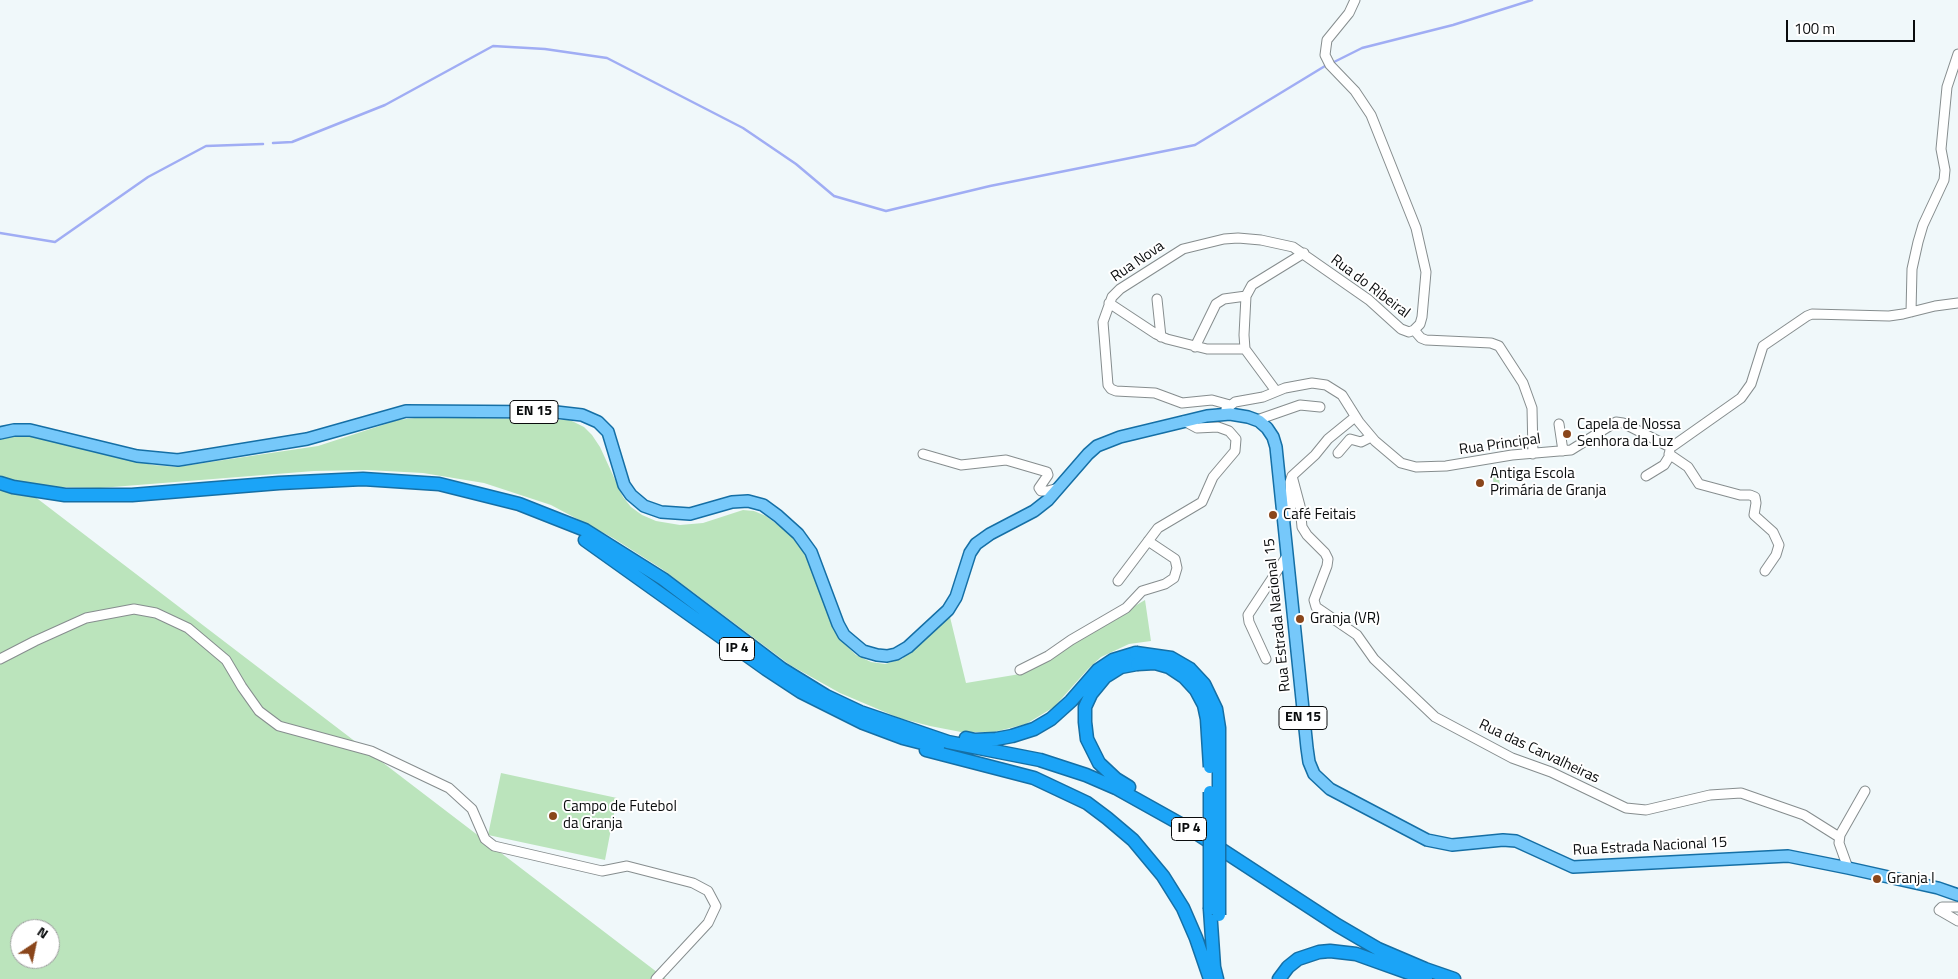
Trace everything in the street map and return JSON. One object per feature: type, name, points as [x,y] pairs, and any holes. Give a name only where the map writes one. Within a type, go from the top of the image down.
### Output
[{"type":"highway","name":"IP 4","points":[[0,483],[12,487],[65,495],[132,495],[279,483],[363,479],[439,484],[519,504],[585,530],[663,579],[782,669],[826,696],[860,712],[948,742],[1040,760],[1086,775],[1116,788],[1177,822],[1337,925],[1378,949],[1425,970],[1454,979]]},
{"type":"highway","name":"IP 4","points":[[0,491],[64,502],[132,503],[279,491],[363,487],[438,492],[517,511],[582,537],[766,669],[823,704],[863,723],[903,738],[1047,771],[1096,786],[1140,808],[1186,835],[1280,898],[1348,938],[1395,962],[1438,979]]},
{"type":"highway","points":[[637,576],[761,673],[796,696],[826,712],[898,742],[1034,778],[1087,803],[1133,840],[1163,876],[1183,908],[1210,979]]},
{"type":"highway","points":[[1137,658],[1105,677],[1091,694],[1086,707],[1084,722],[1087,739],[1099,763],[1116,779],[1181,819],[1288,894]]},
{"type":"highway","points":[[904,728],[975,740],[1012,736],[1034,729],[1051,719],[1071,701],[1098,670],[1113,660],[1171,658],[1190,669],[1204,684],[1216,709],[1219,728],[1214,966],[1217,979]]},
{"type":"highway","points":[[1215,912],[1225,979]]},
{"type":"highway","points":[[1279,979],[1288,967],[1298,959],[1319,952],[1330,951],[1356,954],[1426,979]]},
{"type":"main road","name":"EN 15","points":[[0,433],[14,430],[30,430],[137,456],[178,460],[307,439],[406,411],[562,413],[582,415],[598,422],[608,432],[614,445],[624,485],[631,495],[644,506],[661,512],[690,514],[729,503],[748,501],[763,505],[778,516],[808,546],[839,628],[858,648],[877,655],[896,654],[908,647],[927,631],[954,602],[968,558],[976,544],[990,534],[1039,508],[1061,488],[1088,454],[1101,444],[1120,437],[1227,409],[1257,420]]},
{"type":"main road","name":"Rua Estrada Nacional 15","points":[[1257,420],[1270,432],[1276,447],[1309,762],[1318,780],[1337,793],[1428,840],[1452,844],[1503,840],[1516,841],[1573,867],[1782,856],[1848,868],[1938,888],[1958,895]]},
{"type":"street","name":"Rua do Ribeiral","points":[[1304,253],[1334,278],[1374,304],[1402,329],[1409,332],[1420,324],[1426,282],[1418,234],[1371,115],[1355,91],[1330,65],[1325,54],[1327,40],[1348,15],[1355,0]]},
{"type":"street","points":[[1911,312],[1911,282],[1916,249],[1923,224],[1944,180],[1945,166],[1941,149],[1947,87],[1958,54]]},
{"type":"street","name":"Rua Nova","points":[[1227,409],[1212,400],[1186,404],[1155,393],[1120,392],[1111,389],[1108,382],[1103,326],[1109,303],[1114,294],[1120,289],[1175,253],[1188,248],[1224,239],[1245,238],[1293,247],[1304,253]]},
{"type":"street","points":[[1276,391],[1245,349],[1246,296],[1252,285],[1304,253]]},
{"type":"street","points":[[1195,347],[1216,304],[1224,300],[1246,296]]},
{"type":"street","points":[[1157,299],[1161,336]]},
{"type":"street","points":[[1109,303],[1161,336],[1206,349],[1245,349]]},
{"type":"street","points":[[1646,476],[1664,465],[1670,450],[1741,398],[1751,384],[1764,346],[1807,316],[1815,314],[1889,316],[1958,303]]},
{"type":"street","points":[[1414,330],[1426,340],[1491,343],[1501,348],[1523,383],[1532,408],[1533,454]]},
{"type":"street","name":"Rua Principal","points":[[1227,409],[1237,402],[1263,397],[1276,391],[1308,384],[1326,385],[1334,388],[1342,395],[1370,437],[1402,463],[1416,467],[1446,466],[1512,455],[1563,451],[1576,448],[1616,422],[1670,450]]},
{"type":"street","points":[[1257,420],[1303,404],[1320,406]]},
{"type":"street","points":[[1284,522],[1292,507],[1290,482],[1292,476],[1316,456],[1328,439],[1355,417]]},
{"type":"street","points":[[1118,581],[1160,526],[1202,502],[1213,478],[1231,457],[1236,447],[1235,436],[1225,429],[1214,427],[1197,428],[1184,421]]},
{"type":"street","points":[[1559,424],[1563,451]]},
{"type":"street","points":[[1338,453],[1350,439],[1361,442],[1370,437]]},
{"type":"street","points":[[1670,450],[1688,467],[1700,484],[1740,495],[1752,495],[1755,498],[1754,515],[1770,529],[1778,545],[1776,555],[1765,571]]},
{"type":"street","points":[[923,454],[961,464],[1006,460],[1048,472],[1039,488],[1041,491],[1061,488]]},
{"type":"street","name":"Rua das Carvalheiras","points":[[1292,476],[1302,526],[1307,535],[1324,551],[1328,559],[1314,600],[1316,607],[1358,635],[1374,659],[1435,717],[1512,758],[1551,772],[1626,808],[1646,810],[1710,795],[1741,793],[1804,815],[1839,838]]},
{"type":"street","points":[[1020,670],[1048,656],[1071,640],[1126,608],[1142,591],[1165,584],[1174,578],[1177,568],[1175,559],[1148,541]]},
{"type":"street","points":[[1266,659],[1249,622],[1248,615],[1287,556]]},
{"type":"street","points":[[0,659],[86,618],[134,609],[156,613],[188,628],[226,660],[259,711],[280,726],[371,751],[449,788],[472,809],[485,839],[494,846],[602,871],[627,866],[693,883],[708,891],[716,906],[708,923],[656,979]]},
{"type":"street","points":[[1848,868],[1839,838],[1843,827],[1865,791]]},
{"type":"street","points":[[1958,907],[1944,906],[1940,910],[1958,921]]},
{"type":"green space","points":[[423,417],[570,420],[584,427],[592,435],[600,447],[623,497],[631,507],[642,515],[656,521],[680,525],[703,523],[743,510],[754,511],[766,516],[795,538],[805,551],[840,639],[856,655],[871,662],[885,664],[902,659],[950,617],[966,683],[1020,674],[1145,600],[1151,641],[1129,644],[1101,657],[1054,707],[1026,724],[994,732],[961,732],[899,718],[840,693],[790,665],[662,569],[613,538],[551,505],[484,483],[423,473],[367,470],[314,471],[100,488],[57,487],[13,480],[666,979],[0,979],[0,438],[9,435],[23,435],[153,465],[177,467],[318,446],[398,420]]},
{"type":"green space","points":[[1498,468],[1500,487],[1494,488],[1492,469]]},
{"type":"green space","name":"Campo de Futebol da Granja","points":[[501,773],[617,798],[605,860],[488,835]]},
{"type":"waterway","points":[[1334,62],[1362,48],[1453,25],[1532,0]]},
{"type":"waterway","points":[[273,143],[292,142],[385,105],[493,46],[545,49],[607,58],[743,128],[796,164],[834,196],[886,211],[990,186],[1195,145],[1325,66]]},
{"type":"waterway","points":[[0,233],[55,242],[148,177],[206,146],[263,144]]},
{"type":"place","name":"Capela de Nossa Senhora da Luz","points":[[1567,434]]},
{"type":"place","name":"Antiga Escola Primária de Granja","points":[[1480,483]]},
{"type":"place","name":"Café Feitais","points":[[1273,515]]},
{"type":"place","name":"Granja (VR)","points":[[1300,619]]},
{"type":"place","name":"Campo de Futebol da Granja","points":[[553,816]]},
{"type":"place","name":"Granja I","points":[[1877,879]]}]
